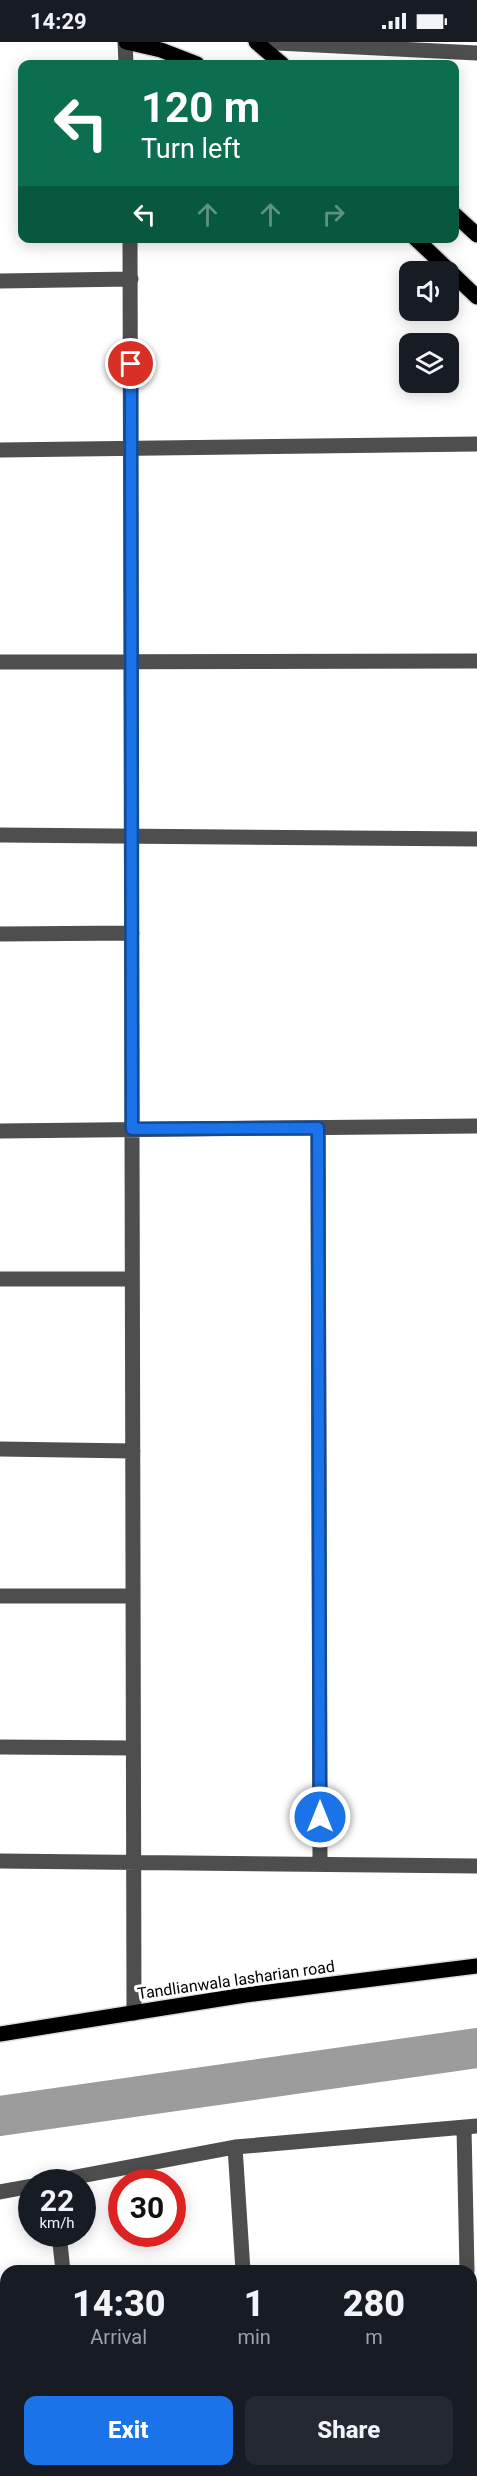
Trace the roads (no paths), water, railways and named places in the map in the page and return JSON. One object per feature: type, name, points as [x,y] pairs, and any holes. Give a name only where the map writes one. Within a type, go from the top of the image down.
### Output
[{"type":"main road","points":[[125,42],[161,50],[187,60]]},
{"type":"main road","points":[[256,42],[277,60]]},
{"type":"main road","points":[[459,219],[477,235]]},
{"type":"main road","points":[[420,243],[477,297]]},
{"type":"main road","name":"Tandlianwala lasharian road","points":[[0,2034],[245,1995],[477,1966]]},
{"type":"street","points":[[125,42],[126,60]]},
{"type":"street","points":[[256,42],[477,53]]},
{"type":"street","points":[[130,243],[134,2013]]},
{"type":"street","points":[[0,280],[131,279]]},
{"type":"street","points":[[0,450],[477,444]]},
{"type":"street","points":[[0,662],[477,661]]},
{"type":"street","points":[[0,835],[477,839]]},
{"type":"street","points":[[0,934],[132,933]]},
{"type":"street","points":[[0,1131],[477,1126]]},
{"type":"street","points":[[318,1128],[320,1864]]},
{"type":"street","points":[[0,1279],[132,1279]]},
{"type":"street","points":[[0,1449],[133,1451]]},
{"type":"street","points":[[0,1596],[133,1596]]},
{"type":"street","points":[[0,1747],[133,1748]]},
{"type":"street","points":[[0,1861],[477,1866]]},
{"type":"street","points":[[96,2174],[235,2147],[470,2127],[467,2265]]},
{"type":"street","points":[[235,2147],[243,2265]]},
{"type":"street","points":[[0,2192],[18,2189]]},
{"type":"street","points":[[60,2247],[62,2265]]},
{"type":"waterway","points":[[0,2116],[477,2048]]}]
